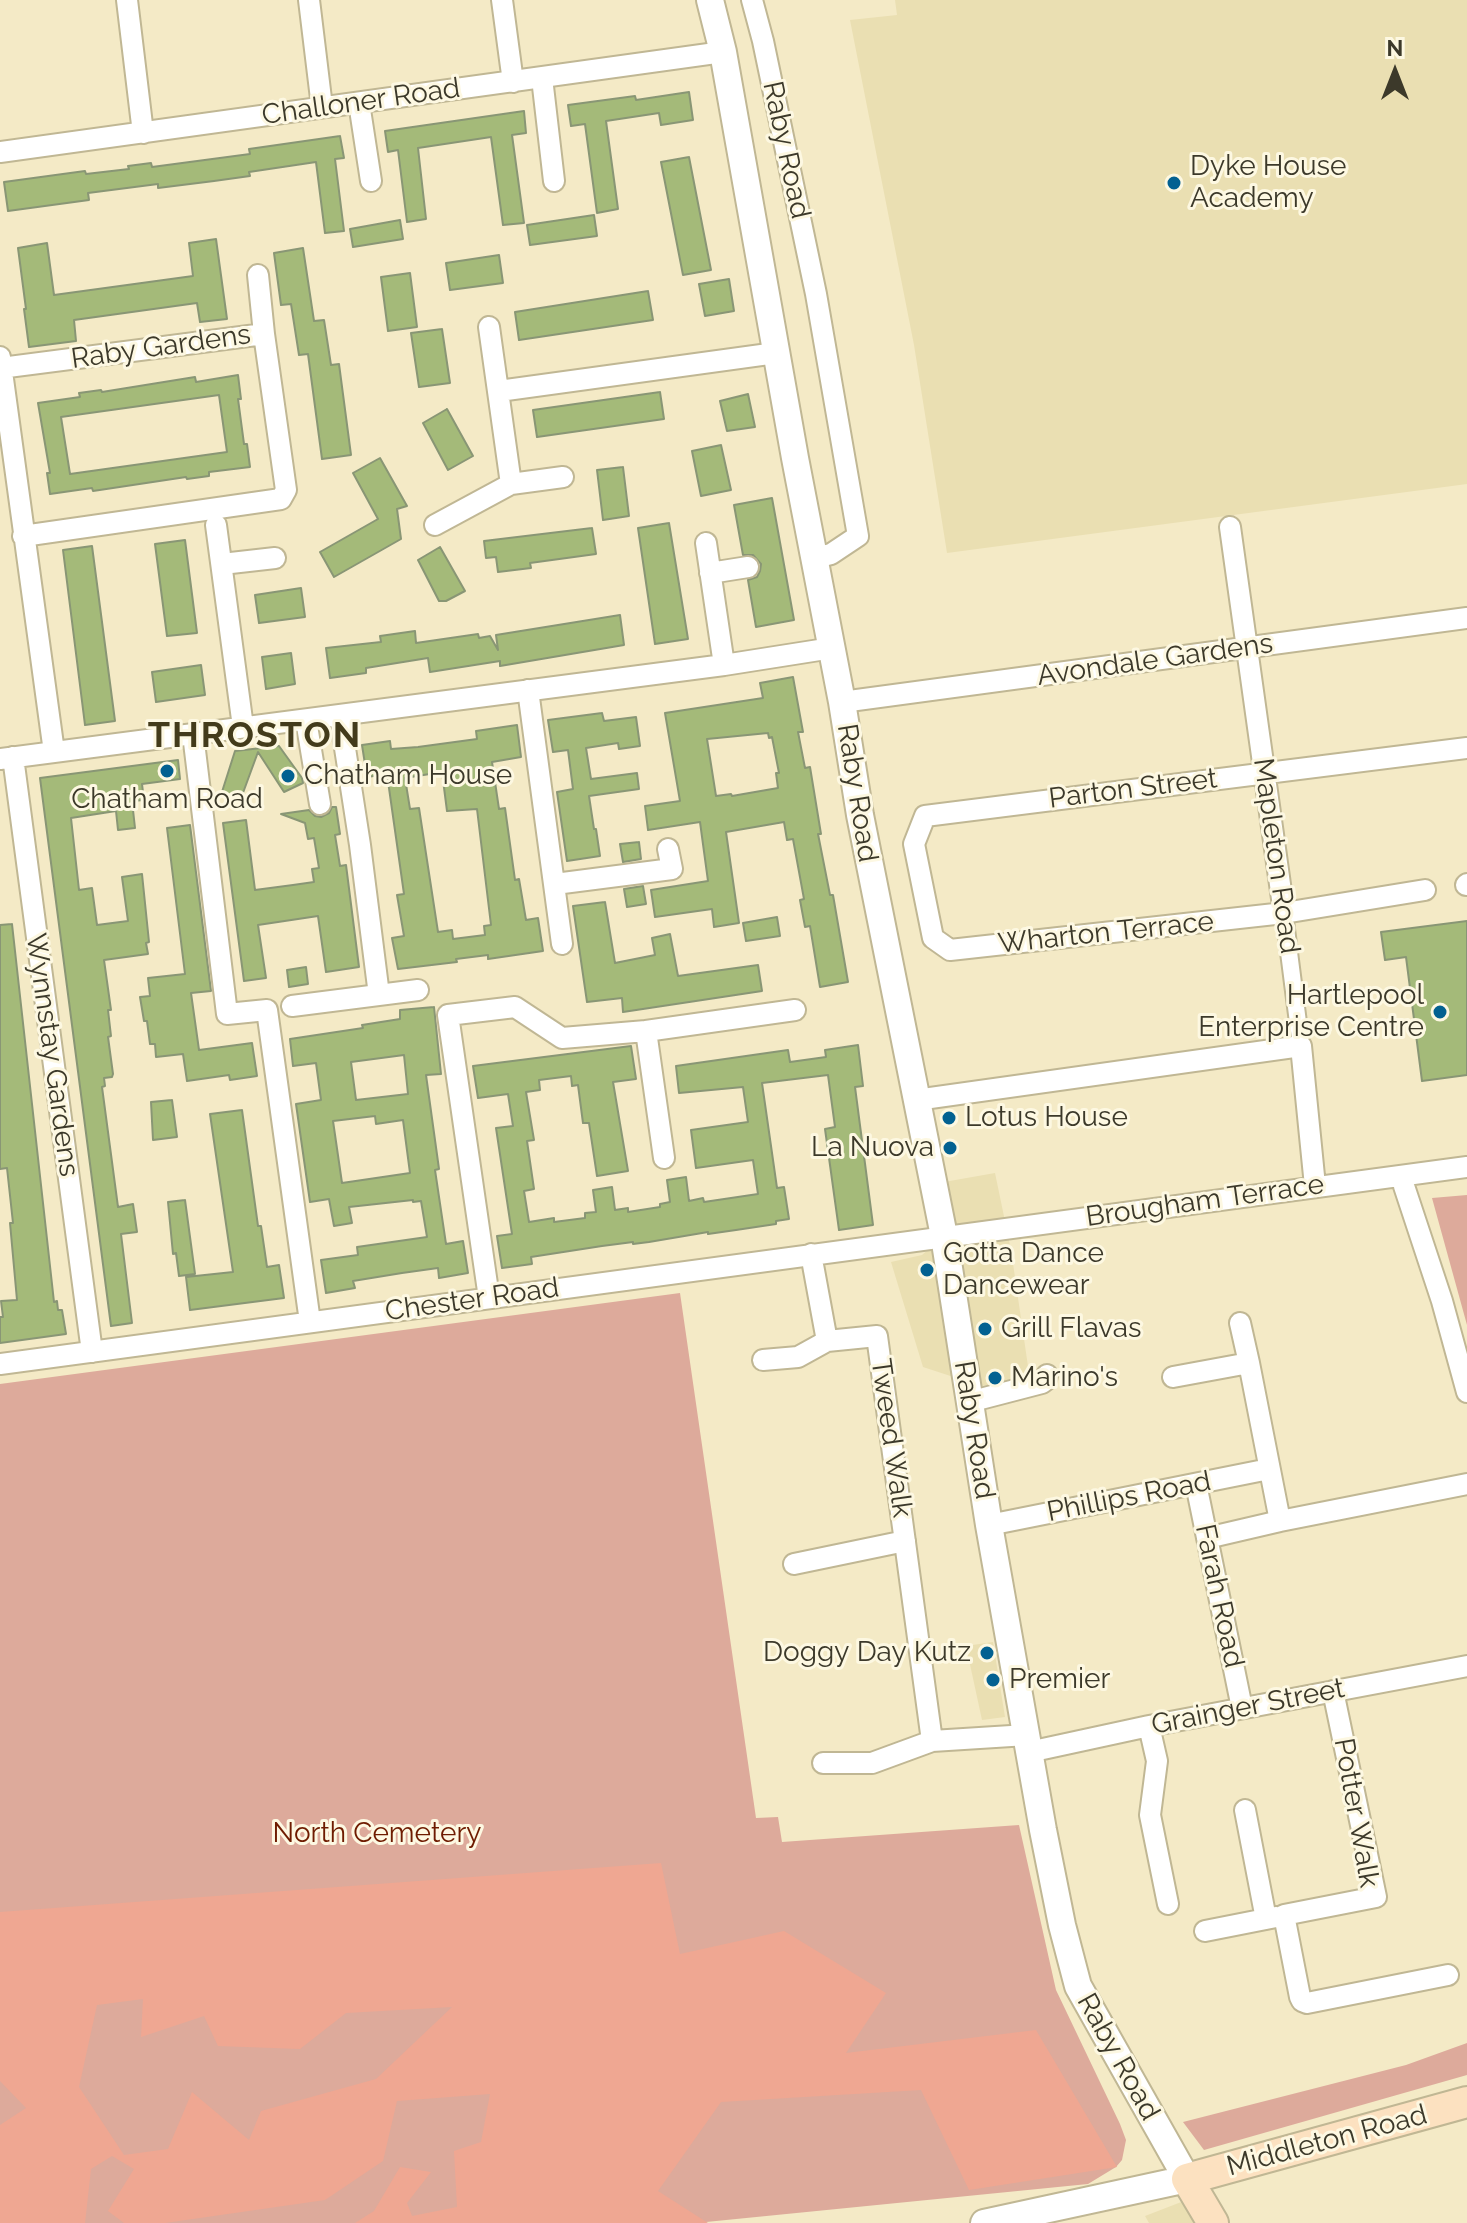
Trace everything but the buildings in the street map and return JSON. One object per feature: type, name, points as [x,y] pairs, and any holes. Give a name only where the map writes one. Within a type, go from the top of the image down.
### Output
[{"type":"main road","name":"Middleton Road","points":[[1187,2179],[1467,2102]]},
{"type":"main road","name":"Raby Road","points":[[1187,2179],[1213,2223]]},
{"type":"street","points":[[127,0],[143,133]]},
{"type":"street","points":[[309,0],[322,107]]},
{"type":"street","points":[[502,0],[513,82]]},
{"type":"street","name":"Raby Road","points":[[710,0],[723,52],[860,815],[944,1236],[989,1525],[1062,1925],[1078,1986],[1187,2179]]},
{"type":"street","name":"Raby Road","points":[[752,0],[816,294],[858,536],[831,554],[815,558]]},
{"type":"street","name":"Challoner Road","points":[[0,152],[723,52]]},
{"type":"street","points":[[542,78],[554,181]]},
{"type":"street","points":[[359,103],[371,181]]},
{"type":"street","name":"Raby Gardens","points":[[1,364],[264,334],[258,275]]},
{"type":"street","points":[[489,327],[511,484]]},
{"type":"street","points":[[23,536],[281,499],[286,490],[264,334]]},
{"type":"street","points":[[499,391],[776,353]]},
{"type":"street","points":[[1,364],[54,752]]},
{"type":"street","points":[[435,525],[511,484],[563,477]]},
{"type":"street","points":[[216,525],[243,727]]},
{"type":"street","name":"Mapleton Road","points":[[1230,527],[1284,913],[1315,1186]]},
{"type":"street","points":[[706,543],[724,665]]},
{"type":"street","points":[[222,564],[275,558]]},
{"type":"street","points":[[710,573],[748,567]]},
{"type":"street","name":"Avondale Gardens","points":[[842,702],[1467,618]]},
{"type":"street","points":[[6,758],[724,665],[832,648]]},
{"type":"street","points":[[528,690],[562,944]]},
{"type":"street","points":[[340,716],[379,995]]},
{"type":"street","points":[[306,720],[320,804]]},
{"type":"street","points":[[193,734],[227,1014],[267,1010],[310,1322]]},
{"type":"street","name":"Parton Street","points":[[933,938],[914,844],[925,816],[1467,748]]},
{"type":"street","name":"Wynnstay Gardens","points":[[6,758],[92,1352]]},
{"type":"street","points":[[555,884],[672,869],[668,849]]},
{"type":"street","name":"Wharton Terrace","points":[[933,938],[950,950],[1284,913],[1425,890]]},
{"type":"street","points":[[292,1006],[418,990]]},
{"type":"street","points":[[489,1298],[448,1015],[515,1007],[562,1038],[646,1031],[795,1010]]},
{"type":"street","points":[[646,1031],[664,1158]]},
{"type":"street","points":[[916,1100],[1301,1046]]},
{"type":"street","name":"Brougham Terrace","points":[[944,1236],[1467,1167]]},
{"type":"street","points":[[1404,1186],[1442,1301],[1467,1392]]},
{"type":"street","name":"Chester Road","points":[[0,1364],[944,1236]]},
{"type":"street","name":"Tweed Walk","points":[[811,1254],[827,1341]]},
{"type":"street","points":[[1240,1323],[1280,1521]]},
{"type":"street","name":"Tweed Walk","points":[[763,1360],[798,1357],[827,1341],[877,1336],[932,1741]]},
{"type":"street","points":[[1173,1377],[1249,1363]]},
{"type":"street","points":[[969,1402],[1042,1383],[1047,1375]]},
{"type":"street","name":"Phillips Road","points":[[989,1525],[1269,1469]]},
{"type":"street","name":"Farah Road","points":[[1196,1484],[1242,1708]]},
{"type":"street","points":[[1207,1538],[1467,1484]]},
{"type":"street","name":"Tweed Walk","points":[[794,1564],[905,1541]]},
{"type":"street","name":"Grainger Street","points":[[823,1763],[872,1763],[932,1741],[1028,1744],[1149,1726],[1467,1666]]},
{"type":"street","name":"Potter Walk","points":[[1275,1917],[1376,1897],[1333,1691]]},
{"type":"street","points":[[1149,1726],[1157,1761],[1150,1815],[1168,1904]]},
{"type":"street","points":[[1245,1810],[1300,1997],[1307,2003],[1448,1975]]},
{"type":"street","points":[[1205,1931],[1275,1917]]},
{"type":"street","points":[[984,2223],[1187,2179]]},
{"type":"shaded area","name":"Dyke House Academy","points":[[895,0],[1467,0],[1467,484],[947,553],[914,345],[850,20],[897,15]]},
{"type":"shaded area","points":[[995,1173],[1011,1250],[1030,1380],[981,1386],[923,1367],[891,1262],[922,1255],[930,1248],[944,1182]]},
{"type":"shaded area","points":[[993,1642],[1005,1717],[982,1720],[966,1646]]},
{"type":"shaded area","points":[[661,1863],[680,1954],[784,1931],[886,1993],[846,2053],[1036,2030],[1117,2167],[969,2190],[921,2090],[721,2102],[658,2191],[708,2223],[355,2223],[374,2211],[400,2167],[431,2172],[407,2203],[412,2216],[457,2207],[454,2151],[481,2142],[490,2094],[397,2101],[383,2161],[325,2200],[165,2223],[124,2223],[108,2211],[134,2169],[112,2156],[91,2169],[85,2223],[0,2223],[0,2125],[26,2108],[0,2081],[0,1912]],"holes":[[[143,1999],[141,2037],[204,2016],[218,2046],[300,2049],[346,2013],[452,2007],[376,2079],[261,2111],[249,2140],[192,2092],[168,2149],[124,2155],[79,2087],[97,2005]]]},
{"type":"shaded area","points":[[1189,2199],[1203,2223],[1149,2223],[1145,2216]]},
{"type":"green space","points":[[1467,1195],[1467,1325],[1432,1198]]},
{"type":"green space","name":"North Cemetery","points":[[680,1293],[756,1818],[778,1817],[782,1842],[1019,1825],[1056,1990],[1120,2124],[1126,2140],[1122,2160],[1088,2184],[696,2223],[0,2223],[0,1384]]},
{"type":"green space","points":[[1467,2043],[1467,2075],[1204,2150],[1183,2122],[1406,2065]]},
{"type":"place","name":"Dyke House Academy","points":[[1174,183]]},
{"type":"place","name":"Chatham Road","points":[[167,771]]},
{"type":"place","name":"Chatham House","points":[[288,776]]},
{"type":"place","name":"Hartlepool Enterprise Centre","points":[[1440,1012]]},
{"type":"place","name":"Lotus House","points":[[949,1118]]},
{"type":"place","name":"La Nuova","points":[[950,1148]]},
{"type":"place","name":"Gotta Dance Dancewear","points":[[927,1270]]},
{"type":"place","name":"Grill Flavas","points":[[985,1329]]},
{"type":"place","name":"Marino's","points":[[995,1378]]},
{"type":"place","name":"Doggy Day Kutz","points":[[987,1653]]},
{"type":"place","name":"Premier","points":[[993,1680]]},
{"type":"district","name":"THROSTON","points":[[255,736]]}]
